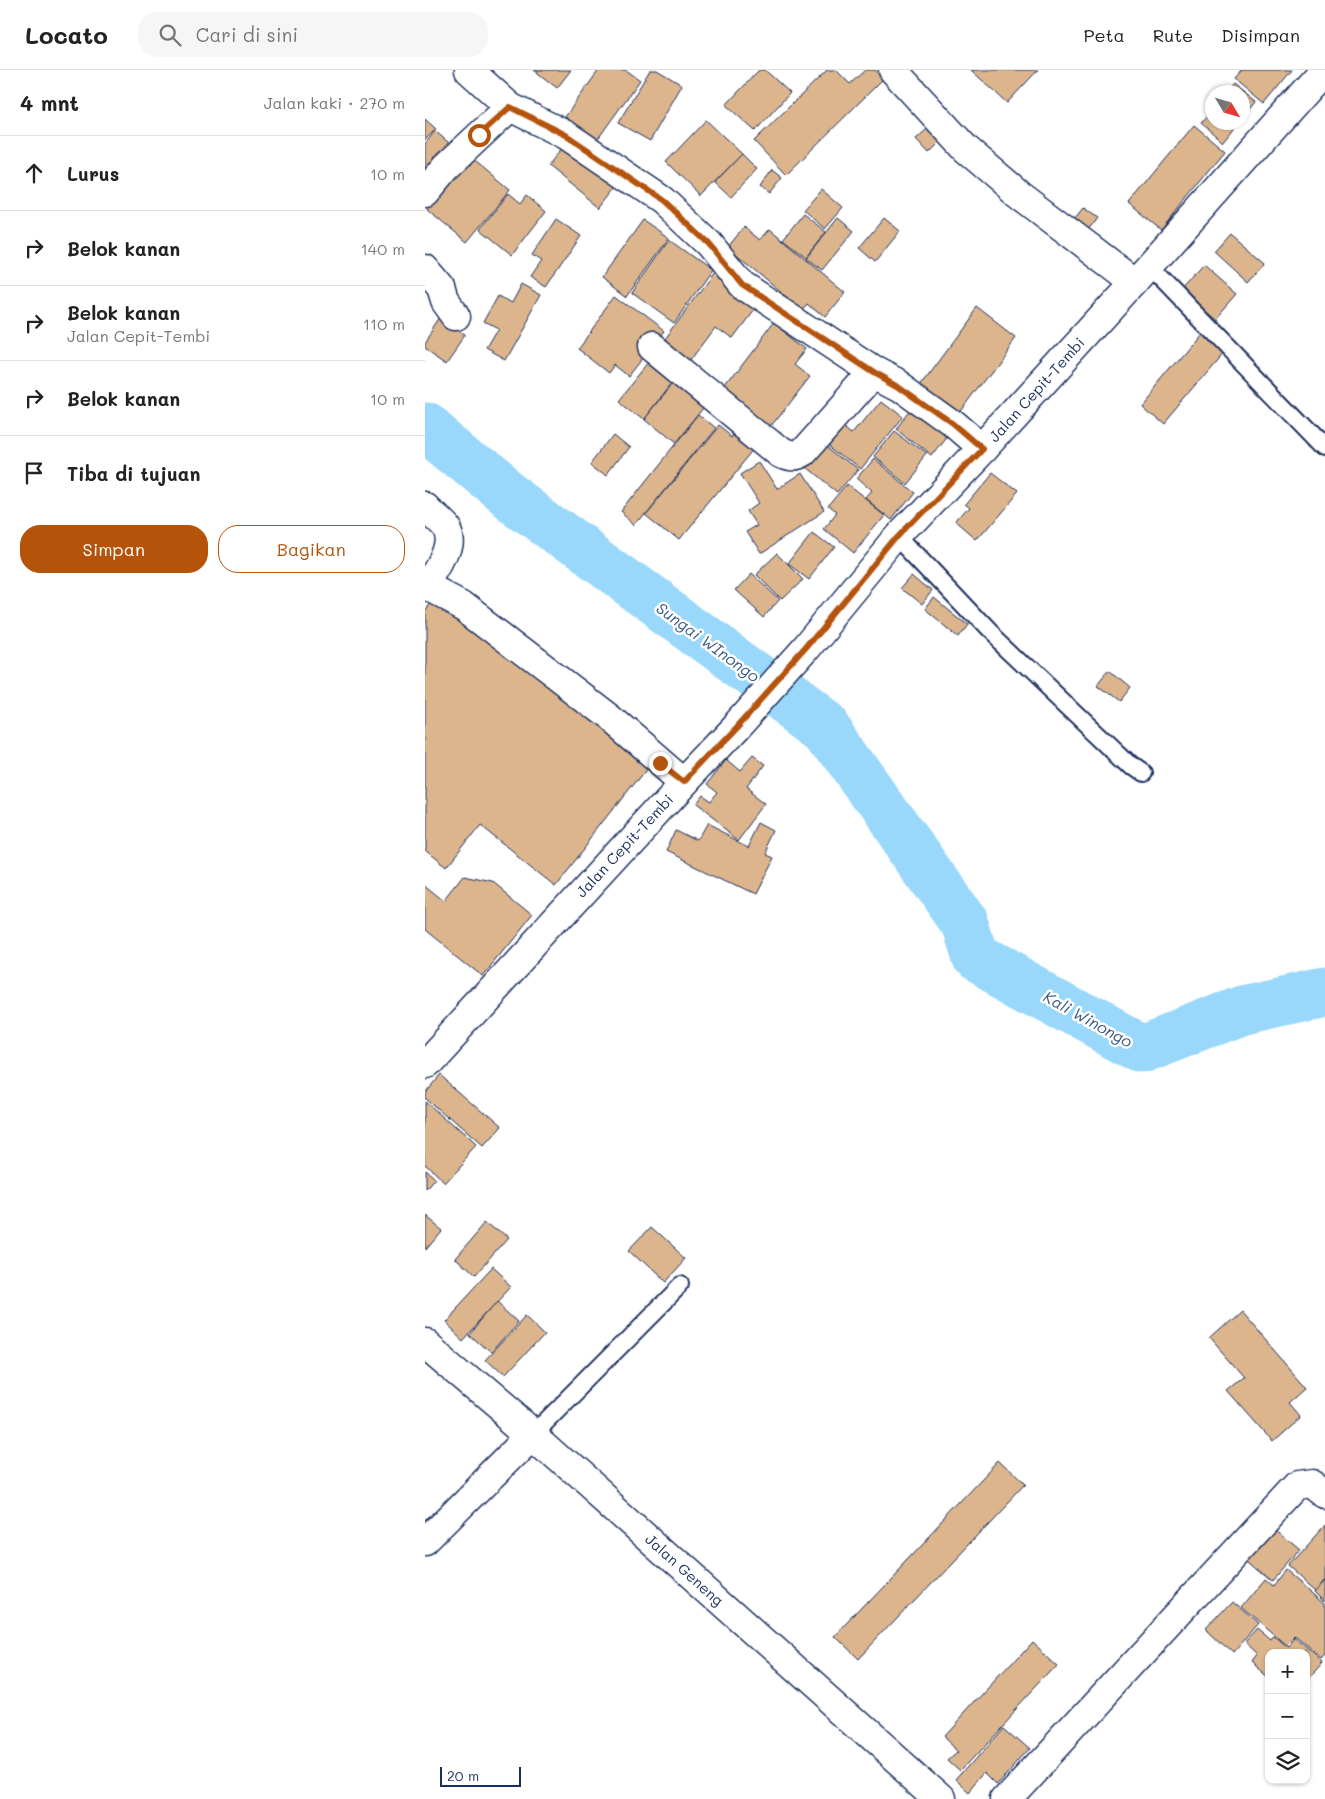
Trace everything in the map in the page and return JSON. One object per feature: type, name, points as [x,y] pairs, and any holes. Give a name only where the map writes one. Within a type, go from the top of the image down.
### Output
[{"type":"street","points":[[469,70],[510,107],[566,135],[662,200],[709,244],[742,285],[874,372],[899,386],[945,418],[982,449]]},
{"type":"street","points":[[893,70],[966,149],[1020,195],[1142,274]]},
{"type":"street","name":"Jalan Cepit-Tembi","points":[[425,1064],[737,726],[806,649],[899,536],[982,449],[1142,274],[1324,70]]},
{"type":"street","points":[[425,192],[446,166],[510,107]]},
{"type":"street","points":[[425,269],[442,289],[446,302],[456,316]]},
{"type":"street","points":[[652,347],[781,453],[795,457],[802,453],[874,372]]},
{"type":"street","points":[[425,506],[446,527],[448,538],[448,554],[426,587],[465,606],[609,717],[684,782]]},
{"type":"street","name":"Jalan Geneng","points":[[425,1342],[533,1434],[941,1799]]},
{"type":"street","points":[[425,1542],[533,1434]]},
{"type":"street","points":[[1007,1799],[1297,1486],[1312,1484],[1325,1494]]},
{"type":"lane","points":[[1142,274],[1325,448]]},
{"type":"lane","points":[[899,536],[990,632],[1131,766],[1141,773]]},
{"type":"lane","points":[[533,1434],[680,1286]]},
{"type":"building","points":[[534,70],[571,70],[557,88]]},
{"type":"building","points":[[599,70],[626,70],[640,80],[597,140],[565,117]]},
{"type":"building","points":[[650,70],[657,70],[682,85],[650,141],[618,123]]},
{"type":"building","points":[[759,70],[765,70],[790,93],[755,131],[726,105]]},
{"type":"building","points":[[827,70],[836,70],[850,84],[865,70],[875,70],[883,79],[786,175],[754,141]]},
{"type":"building","points":[[971,70],[1038,70],[1007,103]]},
{"type":"building","points":[[1242,70],[1292,70],[1264,104],[1250,92],[1250,85],[1241,85],[1234,79]]},
{"type":"building","points":[[1250,97],[1256,102],[1250,109]]},
{"type":"building","points":[[1205,118],[1205,126],[1201,123]]},
{"type":"building","points":[[425,119],[436,129],[425,140]]},
{"type":"building","points":[[706,120],[742,154],[701,196],[666,162]]},
{"type":"building","points":[[1194,125],[1225,151],[1161,230],[1129,204]]},
{"type":"building","points":[[928,128],[940,142],[929,153],[916,139]]},
{"type":"building","points":[[1209,130],[1233,130],[1223,142]]},
{"type":"building","points":[[435,131],[455,148],[425,174],[425,144]]},
{"type":"building","points":[[565,144],[622,180],[600,208],[548,166]]},
{"type":"building","points":[[742,154],[757,169],[731,197],[715,182]]},
{"type":"building","points":[[470,157],[510,190],[467,242],[427,209]]},
{"type":"building","points":[[772,170],[782,178],[769,194],[760,187]]},
{"type":"building","points":[[821,189],[843,208],[825,229],[803,210]]},
{"type":"building","points":[[508,194],[520,204],[527,195],[546,211],[512,255],[480,229]]},
{"type":"building","points":[[1083,208],[1097,218],[1085,234],[1071,223]]},
{"type":"building","points":[[803,214],[826,232],[806,257],[783,239]]},
{"type":"building","points":[[838,218],[854,231],[822,270],[806,258]]},
{"type":"building","points":[[884,218],[900,231],[875,262],[859,248]]},
{"type":"building","points":[[556,219],[581,236],[546,287],[530,277],[541,261],[532,255]]},
{"type":"building","points":[[643,220],[669,238],[627,296],[602,277]]},
{"type":"building","points":[[744,227],[760,240],[770,229],[845,292],[825,317],[809,303],[803,310],[728,247]]},
{"type":"building","points":[[1230,233],[1265,263],[1248,282],[1214,251]]},
{"type":"building","points":[[669,240],[711,270],[674,323],[632,293]]},
{"type":"building","points":[[1204,265],[1237,294],[1215,319],[1182,290]]},
{"type":"building","points":[[713,273],[756,306],[732,338],[716,326],[684,369],[657,349]]},
{"type":"building","points":[[521,284],[541,295],[504,361],[484,350],[496,330],[483,323],[498,296],[511,303]]},
{"type":"building","points":[[616,295],[664,331],[629,376],[615,365],[609,373],[577,348]]},
{"type":"building","points":[[977,308],[1016,338],[956,418],[917,389]]},
{"type":"building","points":[[441,318],[465,335],[447,361],[425,346],[425,342]]},
{"type":"building","points":[[774,323],[807,349],[795,364],[810,376],[771,426],[755,414],[718,397]]},
{"type":"building","points":[[1200,332],[1224,352],[1163,424],[1140,404]]},
{"type":"building","points":[[654,356],[678,375],[644,419],[619,399]]},
{"type":"building","points":[[678,377],[708,402],[674,444],[644,419]]},
{"type":"building","points":[[881,399],[903,416],[860,469],[823,439],[838,419],[854,432]]},
{"type":"building","points":[[911,409],[948,437],[932,458],[896,429]]},
{"type":"building","points":[[698,415],[714,428],[636,525],[621,512]]},
{"type":"building","points":[[718,425],[732,436],[736,430],[756,446],[679,540],[646,513]]},
{"type":"building","points":[[894,431],[927,456],[905,483],[873,457]]},
{"type":"building","points":[[613,434],[629,447],[608,475],[592,462]]},
{"type":"building","points":[[819,438],[858,470],[837,495],[798,463]]},
{"type":"building","points":[[873,459],[913,492],[891,520],[866,500],[872,493],[856,479]]},
{"type":"building","points":[[759,461],[777,489],[800,474],[824,512],[759,554],[745,532],[757,525],[748,511],[759,503],[740,473]]},
{"type":"building","points":[[990,473],[1017,494],[977,541],[956,523],[969,508],[964,504]]},
{"type":"building","points":[[847,486],[884,515],[853,553],[824,529],[835,515],[828,509]]},
{"type":"building","points":[[814,532],[834,547],[809,579],[789,564]]},
{"type":"building","points":[[777,553],[803,579],[780,601],[754,575]]},
{"type":"building","points":[[749,574],[778,601],[764,617],[734,590]]},
{"type":"building","points":[[914,574],[933,590],[922,604],[902,588]]},
{"type":"building","points":[[934,597],[967,624],[958,636],[925,609]]},
{"type":"building","points":[[435,599],[649,766],[556,885],[480,825],[446,868],[425,851],[425,612]]},
{"type":"building","points":[[1110,671],[1130,688],[1119,702],[1098,686]]},
{"type":"building","points":[[752,758],[763,766],[746,789],[766,804],[739,840],[693,805],[700,796],[709,802],[717,792],[707,784],[726,760],[740,772]]},
{"type":"building","points":[[761,822],[776,830],[765,853],[772,856],[753,894],[666,852],[676,830],[698,841],[707,825],[749,846]]},
{"type":"building","points":[[465,877],[493,883],[532,915],[483,976],[425,929],[425,884],[446,901]]},
{"type":"building","points":[[439,1075],[500,1128],[482,1148],[425,1098],[425,1092]]},
{"type":"building","points":[[425,1101],[476,1147],[443,1183],[425,1166]]},
{"type":"building","points":[[425,1172],[434,1180],[425,1191]]},
{"type":"building","points":[[425,1215],[441,1228],[425,1247]]},
{"type":"building","points":[[487,1222],[507,1240],[474,1277],[455,1259]]},
{"type":"building","points":[[652,1227],[686,1258],[663,1283],[629,1251]]},
{"type":"building","points":[[491,1269],[511,1287],[463,1338],[444,1320]]},
{"type":"building","points":[[497,1301],[519,1321],[491,1352],[470,1333]]},
{"type":"building","points":[[1240,1310],[1307,1387],[1290,1402],[1301,1415],[1272,1441],[1228,1391],[1244,1378],[1209,1338]]},
{"type":"building","points":[[527,1315],[545,1332],[503,1377],[485,1360]]},
{"type":"building","points":[[1000,1463],[1023,1485],[858,1659],[835,1637]]},
{"type":"building","points":[[1268,1524],[1299,1550],[1273,1580],[1243,1554]]},
{"type":"building","points":[[1325,1525],[1325,1579],[1315,1590],[1288,1566]]},
{"type":"building","points":[[1286,1570],[1325,1603],[1325,1656],[1321,1660],[1294,1637],[1285,1646],[1241,1608],[1266,1578],[1274,1585]]},
{"type":"building","points":[[1325,1580],[1325,1601],[1315,1591]]},
{"type":"building","points":[[1232,1602],[1258,1625],[1232,1655],[1206,1630]]},
{"type":"building","points":[[1257,1630],[1270,1641],[1273,1637],[1286,1648],[1294,1639],[1306,1649],[1265,1649],[1265,1674],[1252,1663],[1257,1656],[1244,1644]]},
{"type":"building","points":[[1032,1639],[1059,1664],[960,1770],[947,1758],[956,1750],[942,1737]]},
{"type":"building","points":[[1310,1653],[1322,1663],[1310,1676]]},
{"type":"building","points":[[1004,1725],[1030,1748],[998,1784],[987,1773],[970,1793],[956,1780]]},
{"type":"waterway","name":"Sungai WInongo","points":[[425,427],[509,496],[826,727],[965,923],[976,958],[1142,1049],[1242,1010],[1325,992]]},
{"type":"route","points":[[479,135],[510,107],[566,135],[662,200],[709,244],[742,285],[874,372],[899,386],[953,424],[982,449],[899,536],[806,649],[684,782],[660,763]]},
{"type":"water label","name":"Kali Winongo","points":[[1088,1019]]}]
